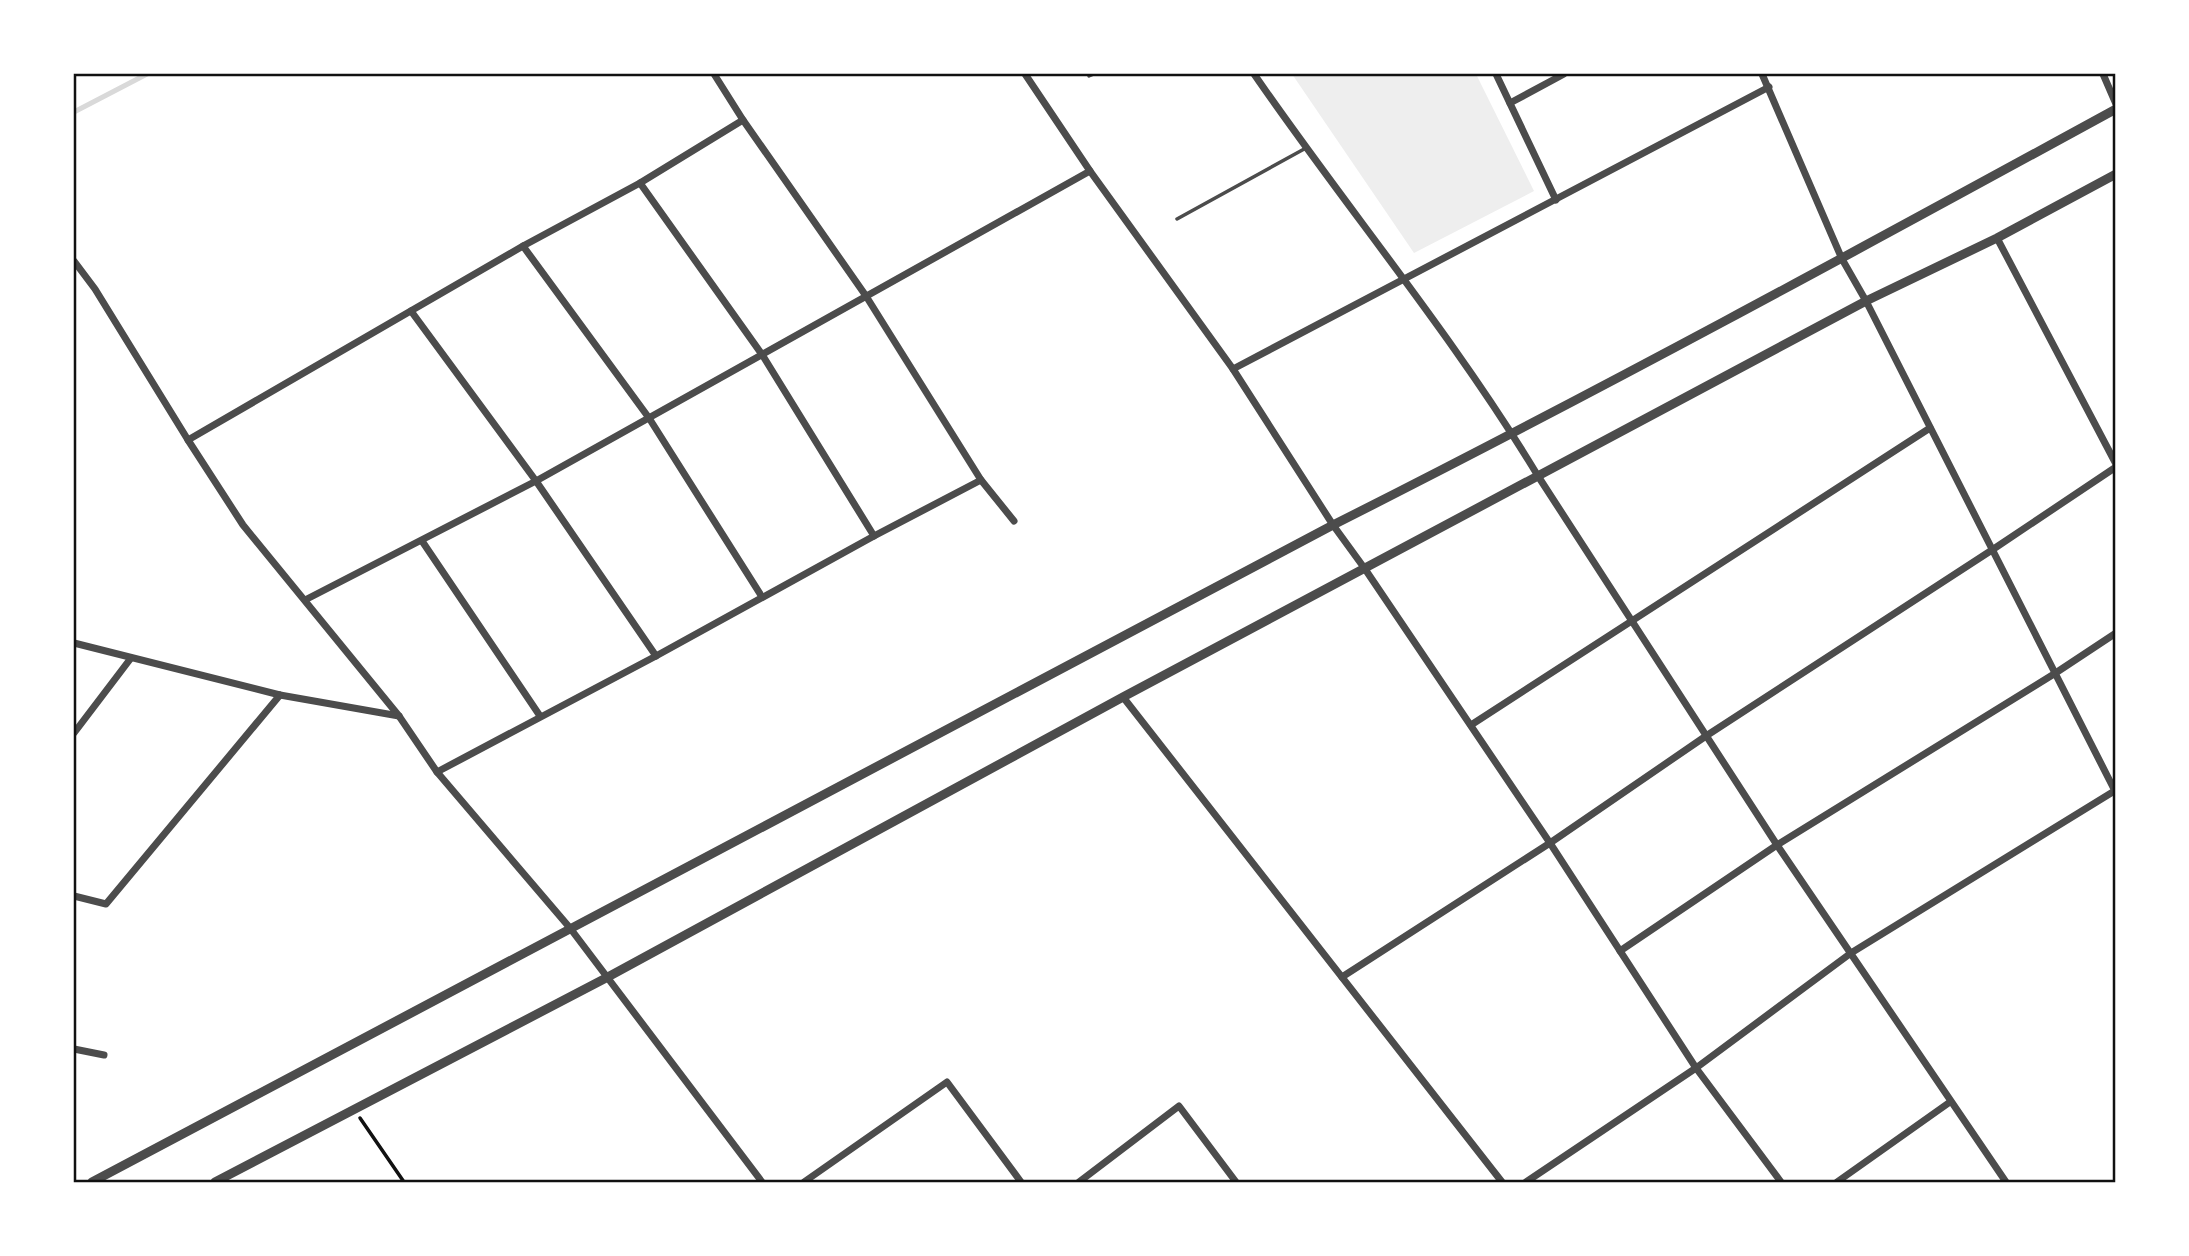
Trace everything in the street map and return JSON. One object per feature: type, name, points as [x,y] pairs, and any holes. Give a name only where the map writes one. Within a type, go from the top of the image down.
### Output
[{"type":"street","points":[[714,74],[866,296],[981,480],[1014,521]]},
{"type":"street","points":[[1025,74],[1090,171],[1233,369],[1333,525],[1471,725],[1696,1068],[1781,1182]]},
{"type":"street","points":[[1254,74],[1405,279],[1513,434],[1777,845],[2006,1182]]},
{"type":"street","points":[[1496,74],[1556,200]]},
{"type":"street","points":[[1510,103],[1564,74]]},
{"type":"street","points":[[1526,1182],[1696,1068],[1852,953],[2115,792],[1866,301],[1842,259],[1762,74]]},
{"type":"street","points":[[92,1182],[1333,525],[1513,434],[1842,259],[2116,107],[2103,74]]},
{"type":"street","points":[[1233,369],[1769,88]]},
{"type":"street","points":[[188,440],[523,246],[640,183],[743,120]]},
{"type":"street","points":[[305,600],[536,481],[1090,171]]},
{"type":"street","points":[[215,1182],[606,978],[1123,697],[1866,301],[1997,238],[2116,174]]},
{"type":"street","points":[[640,183],[763,356],[874,536]]},
{"type":"street","points":[[1342,977],[1550,844],[1706,736],[1992,550],[2116,465],[1997,238]]},
{"type":"street","points":[[523,246],[649,418],[762,597]]},
{"type":"street","points":[[74,261],[95,289],[243,525],[398,716],[437,772],[570,928],[762,1182]]},
{"type":"street","points":[[411,311],[536,481],[656,656]]},
{"type":"street","points":[[1471,725],[1930,428]]},
{"type":"street","points":[[437,772],[981,480]]},
{"type":"street","points":[[422,541],[540,716]]},
{"type":"street","points":[[1620,951],[1777,845],[2116,633]]},
{"type":"street","points":[[74,643],[280,695],[398,716]]},
{"type":"street","points":[[74,733],[131,658]]},
{"type":"street","points":[[74,896],[106,904],[280,695]]},
{"type":"street","points":[[1123,697],[1502,1182]]},
{"type":"street","points":[[74,1049],[104,1055]]},
{"type":"street","points":[[804,1182],[947,1082],[1021,1182]]},
{"type":"street","points":[[1837,1182],[1950,1102]]},
{"type":"street","points":[[1079,1182],[1179,1106],[1236,1182]]},
{"type":"lane","points":[[1177,219],[1306,148]]},
{"type":"path","points":[[353,1109],[404,1182]]},
{"type":"shaded area","points":[[1292,74],[1476,74],[1534,191],[1414,253]]},
{"type":"waterway","points":[[74,112],[147,74]]}]
